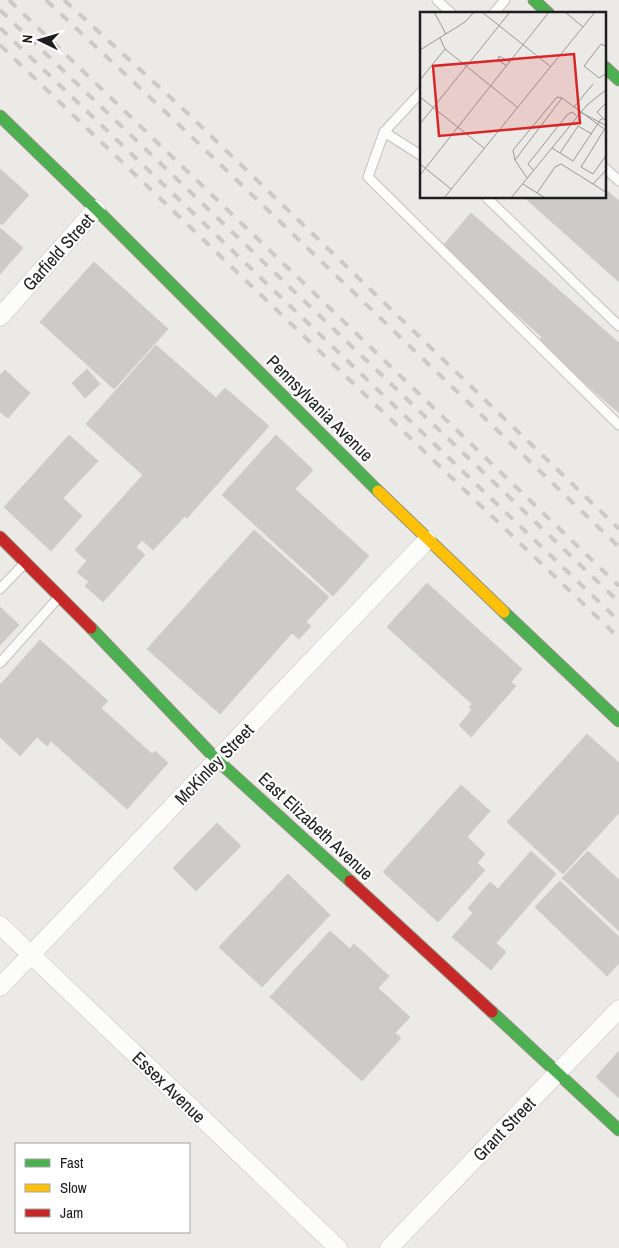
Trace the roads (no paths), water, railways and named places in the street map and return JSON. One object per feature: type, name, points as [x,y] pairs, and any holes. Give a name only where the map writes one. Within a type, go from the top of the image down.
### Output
[{"type":"street","points":[[534,0],[547,12]]},
{"type":"street","points":[[606,68],[619,80]]},
{"type":"street","name":"Pennsylvania Avenue","points":[[0,116],[96,209],[427,540],[619,721]]},
{"type":"street","name":"Garfield Street","points":[[0,317],[96,209]]},
{"type":"street","name":"East Elizabeth Avenue","points":[[0,537],[60,595],[218,760],[619,1130]]},
{"type":"street","name":"McKinley Street","points":[[0,987],[32,956],[427,540]]},
{"type":"street","name":"Essex Avenue","points":[[0,925],[338,1248]]},
{"type":"street","name":"Grant Street","points":[[389,1248],[619,1009]]},
{"type":"lane","points":[[437,0],[450,12]]},
{"type":"lane","points":[[495,12],[505,0]]},
{"type":"lane","points":[[420,93],[384,132],[368,177],[619,425]]},
{"type":"lane","points":[[384,132],[420,155]]},
{"type":"lane","points":[[606,169],[619,181]]},
{"type":"lane","points":[[488,199],[619,326]]},
{"type":"lane","points":[[0,589],[26,562]]},
{"type":"lane","points":[[0,663],[60,595]]},
{"type":"railway","points":[[9,0],[619,586]]},
{"type":"railway","points":[[46,0],[173,119],[619,547]]},
{"type":"railway","points":[[64,0],[183,109],[619,529]]},
{"type":"railway","points":[[0,10],[619,602]]},
{"type":"railway","points":[[0,28],[619,621]]},
{"type":"railway","points":[[0,45],[619,638]]}]
